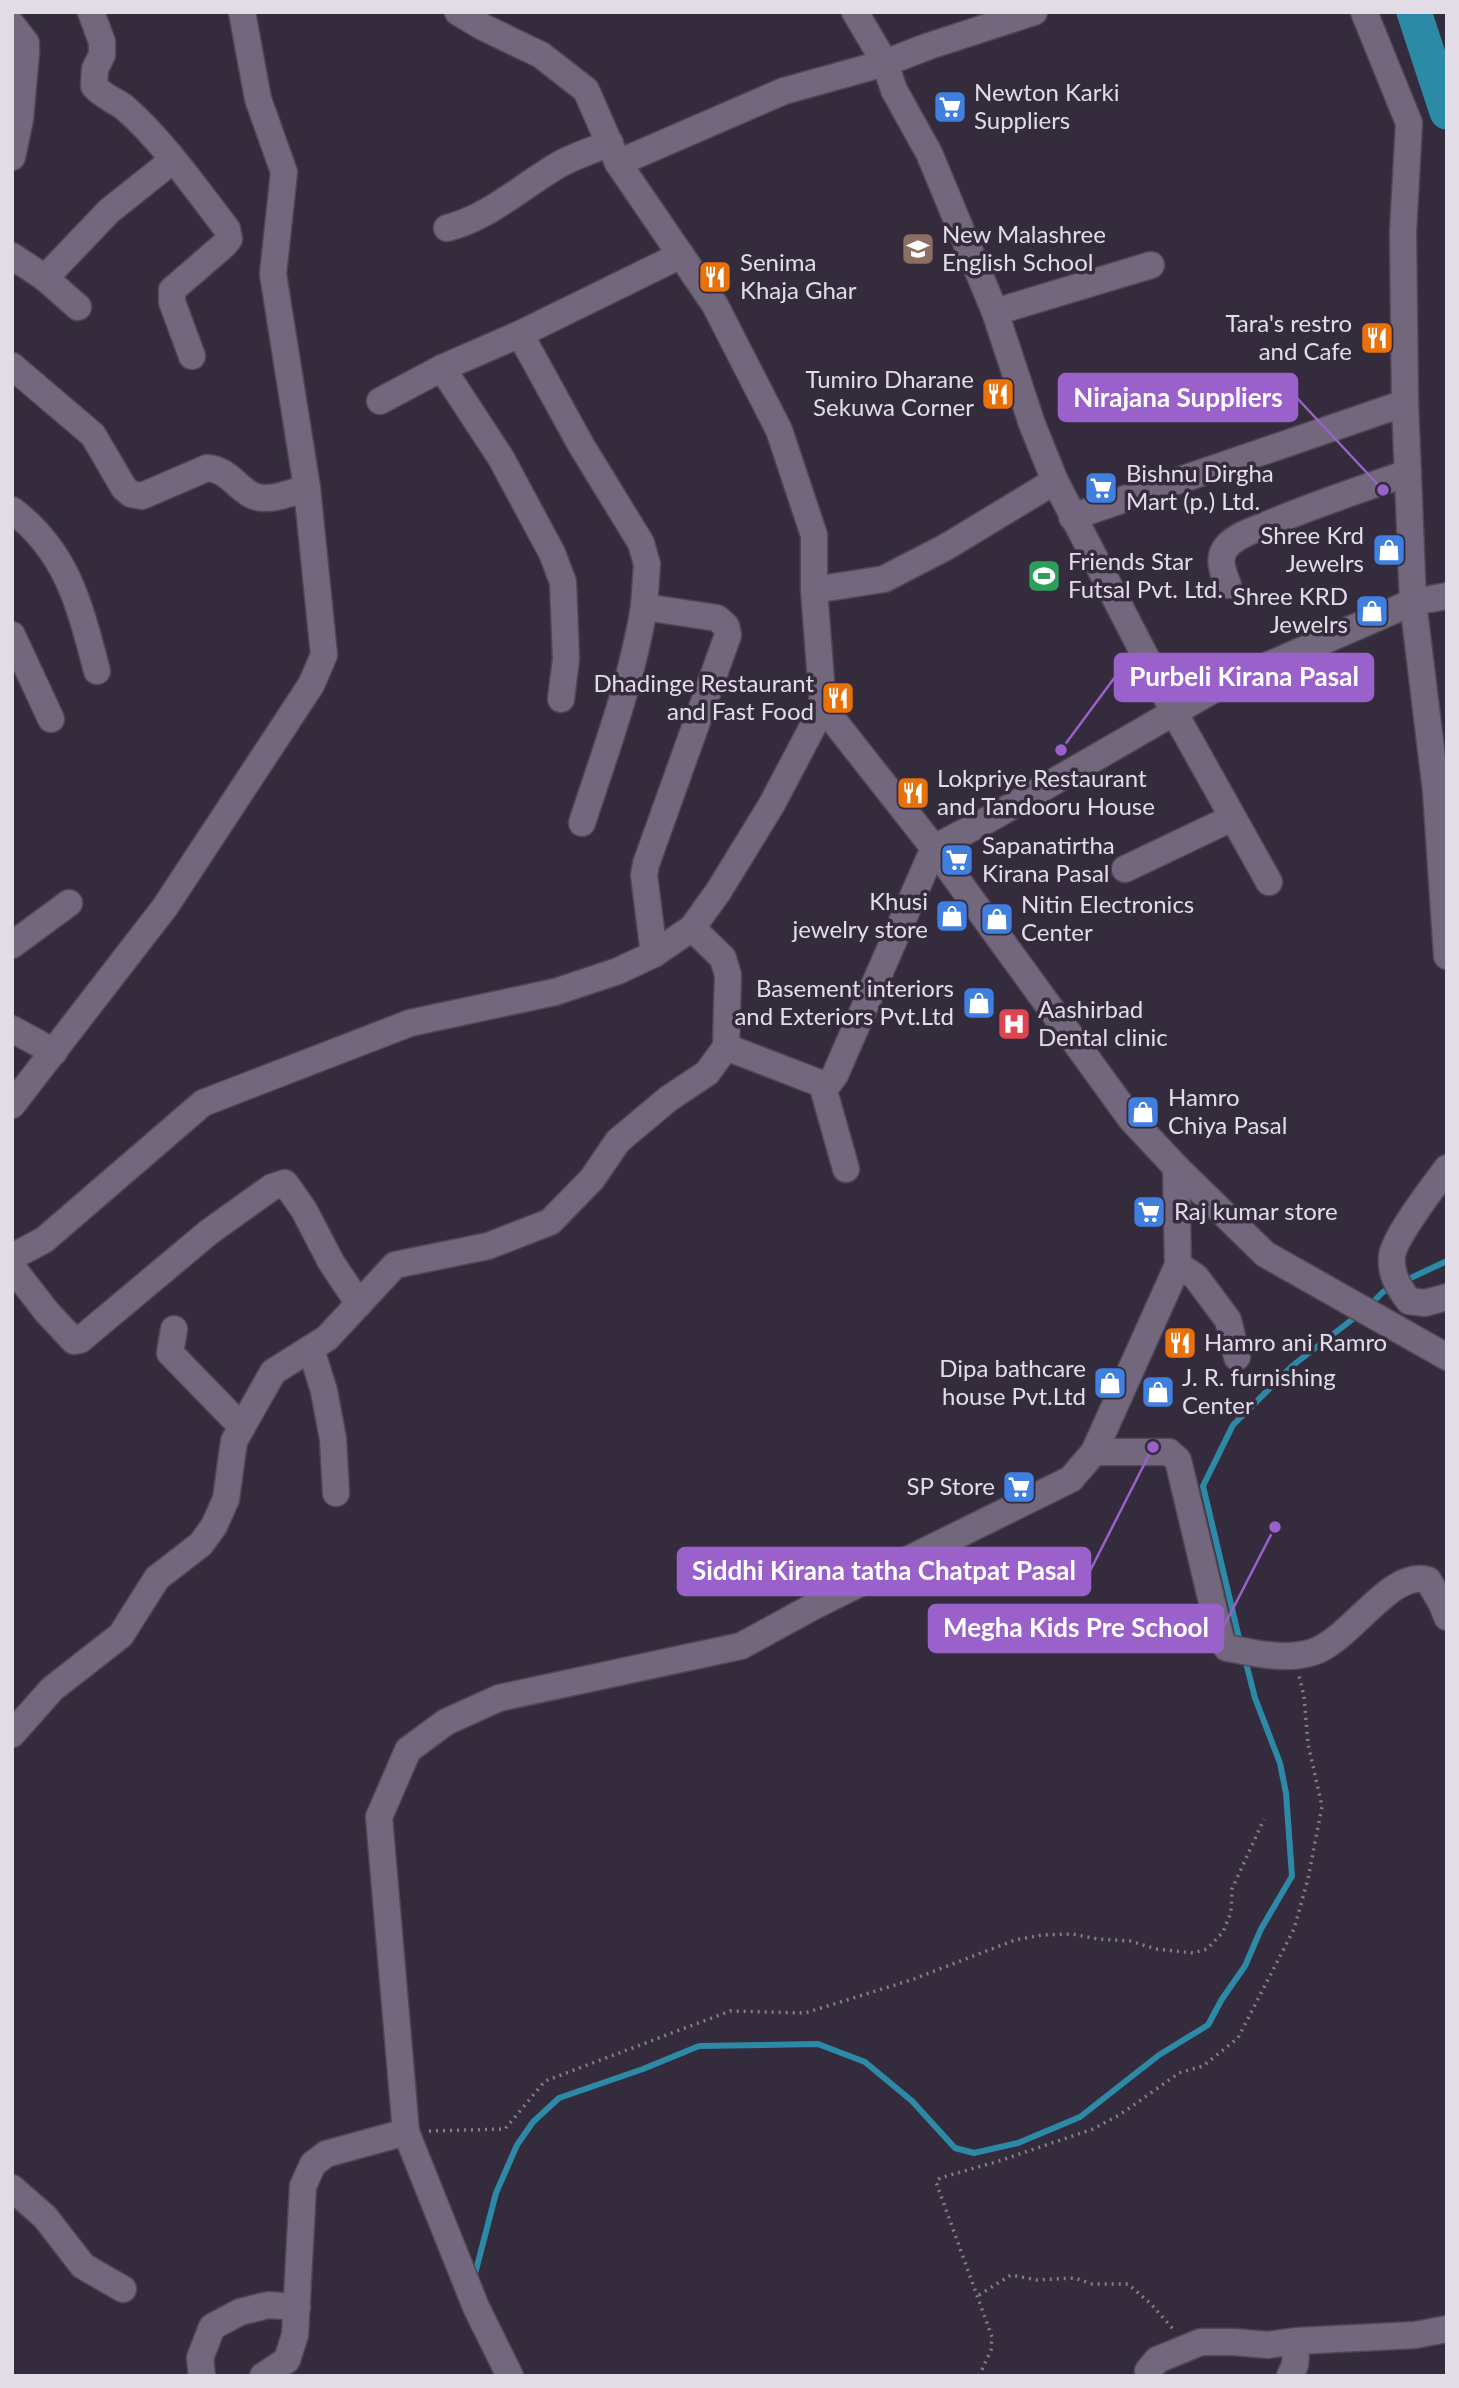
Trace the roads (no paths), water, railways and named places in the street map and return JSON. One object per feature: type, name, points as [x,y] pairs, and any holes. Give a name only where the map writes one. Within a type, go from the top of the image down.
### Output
[{"type":"street","points":[[91,12],[102,42],[102,55],[96,69],[94,86],[124,107],[173,160],[227,229],[229,239],[172,290],[172,302],[192,356]]},
{"type":"street","points":[[12,1105],[165,908],[311,685],[324,655],[307,488],[273,274],[284,172],[258,99],[242,12]]},
{"type":"street","points":[[12,1257],[44,1240],[203,1103],[410,1023],[555,992],[618,971],[654,954],[692,928],[718,892],[772,804],[823,707],[814,590],[814,535],[779,430],[715,305],[614,153],[586,90],[541,55],[458,12]]},
{"type":"street","points":[[855,12],[885,63],[894,90],[929,153],[995,312],[1031,424],[1072,517],[1174,712],[1269,881]]},
{"type":"street","points":[[447,228],[463,224],[506,201],[561,164],[614,153],[784,90],[885,63],[1034,12]]},
{"type":"street","points":[[1363,12],[1409,123],[1403,232],[1408,473],[1428,600],[1436,791],[1447,956]]},
{"type":"street","points":[[12,26],[26,43],[26,53],[20,119],[12,157]]},
{"type":"street","points":[[44,278],[109,211],[173,160]]},
{"type":"street","points":[[380,401],[442,368],[520,334],[681,255]]},
{"type":"street","points":[[12,256],[44,278],[78,307]]},
{"type":"street","points":[[995,312],[1151,265]]},
{"type":"street","points":[[520,334],[580,445],[641,543],[647,564],[637,650],[582,823]]},
{"type":"street","points":[[12,366],[93,435],[124,488],[131,494],[142,496],[207,468],[218,469],[243,489],[263,499],[307,488]]},
{"type":"street","points":[[442,368],[501,458],[552,553],[564,582],[566,659],[561,699]]},
{"type":"street","points":[[1072,517],[1405,403]]},
{"type":"street","points":[[1228,585],[1221,568],[1222,555],[1227,545],[1244,534],[1320,502],[1408,473]]},
{"type":"street","points":[[814,590],[884,579],[946,547],[1055,481]]},
{"type":"street","points":[[12,510],[24,519],[56,555],[78,601],[97,671]]},
{"type":"street","points":[[726,1047],[821,1084],[830,1083],[934,848],[1003,812],[1218,687],[1263,666],[1428,600]]},
{"type":"street","points":[[644,607],[717,618],[726,626],[729,635],[646,864],[644,875],[654,954]]},
{"type":"street","points":[[12,635],[51,719]]},
{"type":"street","points":[[823,707],[934,848],[1131,1119],[1176,1167],[1265,1254],[1438,1353]]},
{"type":"street","points":[[1125,869],[1232,818]]},
{"type":"street","points":[[12,945],[69,903]]},
{"type":"street","points":[[12,1734],[52,1689],[121,1635],[157,1578],[201,1544],[214,1526],[226,1499],[234,1441],[273,1371],[327,1338],[395,1265],[488,1246],[550,1222],[592,1179],[618,1141],[706,1073],[726,1047],[729,975],[723,958],[692,928]]},
{"type":"street","points":[[12,1029],[54,1052]]},
{"type":"street","points":[[821,1084],[846,1169]]},
{"type":"street","points":[[510,2376],[476,2307],[406,2132],[379,1817],[408,1750],[446,1722],[499,1698],[741,1646],[816,1605],[1071,1479],[1094,1452],[1178,1265],[1176,1167]]},
{"type":"street","points":[[1447,1168],[1401,1236],[1392,1256],[1396,1285],[1409,1301],[1425,1303],[1447,1297]]},
{"type":"street","points":[[12,1267],[46,1311],[74,1341],[80,1340],[209,1232],[272,1187],[285,1183],[304,1210],[331,1262],[359,1304]]},
{"type":"street","points":[[1178,1265],[1196,1277],[1228,1320],[1237,1357]]},
{"type":"street","points":[[174,1329],[170,1353],[242,1427]]},
{"type":"street","points":[[311,1349],[324,1391],[333,1439],[336,1493]]},
{"type":"street","points":[[1094,1452],[1169,1452],[1178,1460],[1221,1640],[1227,1648],[1288,1657],[1316,1651],[1338,1638],[1388,1592],[1407,1579],[1420,1577],[1428,1580],[1447,1617]]},
{"type":"street","points":[[263,2376],[287,2360],[295,2335],[303,2186],[313,2164],[326,2154],[406,2132]]},
{"type":"street","points":[[12,2188],[45,2217],[83,2266],[124,2289]]},
{"type":"street","points":[[202,2376],[200,2357],[212,2328],[240,2312],[268,2305],[297,2307]]},
{"type":"street","points":[[1150,2376],[1148,2371],[1157,2360],[1201,2342],[1268,2345],[1415,2334],[1447,2329]]},
{"type":"street","points":[[1290,2376],[1295,2365],[1297,2341]]},
{"type":"waterway","points":[[1414,12],[1447,112]]},
{"type":"waterway","points":[[1402,1282],[1447,1261]]},
{"type":"waterway","points":[[1369,1306],[1383,1292],[1393,1287]]},
{"type":"waterway","points":[[1240,1642],[1203,1486],[1233,1425],[1292,1366],[1358,1315]]},
{"type":"waterway","points":[[476,2279],[475,2274],[496,2193],[517,2145],[533,2122],[559,2098],[699,2046],[818,2044],[865,2062],[912,2101],[955,2148],[974,2153],[1018,2143],[1080,2117],[1159,2055],[1208,2025],[1245,1966],[1261,1929],[1292,1876],[1286,1793],[1280,1763],[1255,1698],[1245,1659]]},
{"type":"place","name":"Newton Karki Suppliers","points":[[950,107]]},
{"type":"place","name":"New Malashree English School","points":[[918,249]]},
{"type":"place","name":"Senima Khaja Ghar","points":[[715,277]]},
{"type":"place","name":"Tara's restro and Cafe","points":[[1377,338]]},
{"type":"place","name":"Tumiro Dharane Sekuwa Corner","points":[[998,394]]},
{"type":"place","name":"Bishnu Dirgha Mart (p.) Ltd.","points":[[1101,488]]},
{"type":"place","name":"Nirajana Suppliers","points":[[1383,490]]},
{"type":"place","name":"Shree Krd Jewelrs","points":[[1389,550]]},
{"type":"place","name":"Friends Star Futsal Pvt. Ltd.","points":[[1044,576]]},
{"type":"place","name":"Shree KRD Jewelrs","points":[[1372,611]]},
{"type":"place","name":"Dhadinge Restaurant and Fast Food","points":[[838,698]]},
{"type":"place","name":"Purbeli Kirana Pasal","points":[[1061,750]]},
{"type":"place","name":"Lokpriye Restaurant and Tandooru House","points":[[913,793]]},
{"type":"place","name":"Sapanatirtha Kirana Pasal","points":[[957,860]]},
{"type":"place","name":"Khusi jewelry store","points":[[952,916]]},
{"type":"place","name":"Nitin Electronics Center","points":[[997,919]]},
{"type":"place","name":"Basement interiors and Exteriors Pvt.Ltd","points":[[979,1003]]},
{"type":"place","name":"Aashirbad Dental clinic","points":[[1014,1024]]},
{"type":"place","name":"Hamro Chiya Pasal","points":[[1143,1112]]},
{"type":"place","name":"Raj kumar store","points":[[1149,1212]]},
{"type":"place","name":"Hamro ani Ramro","points":[[1180,1343]]},
{"type":"place","name":"Dipa bathcare house Pvt.Ltd","points":[[1110,1383]]},
{"type":"place","name":"J. R. furnishing Center","points":[[1158,1392]]},
{"type":"place","name":"Siddhi Kirana tatha Chatpat Pasal","points":[[1153,1447]]},
{"type":"place","name":"SP Store","points":[[1019,1487]]},
{"type":"place","name":"Megha Kids Pre School","points":[[1275,1527]]}]
